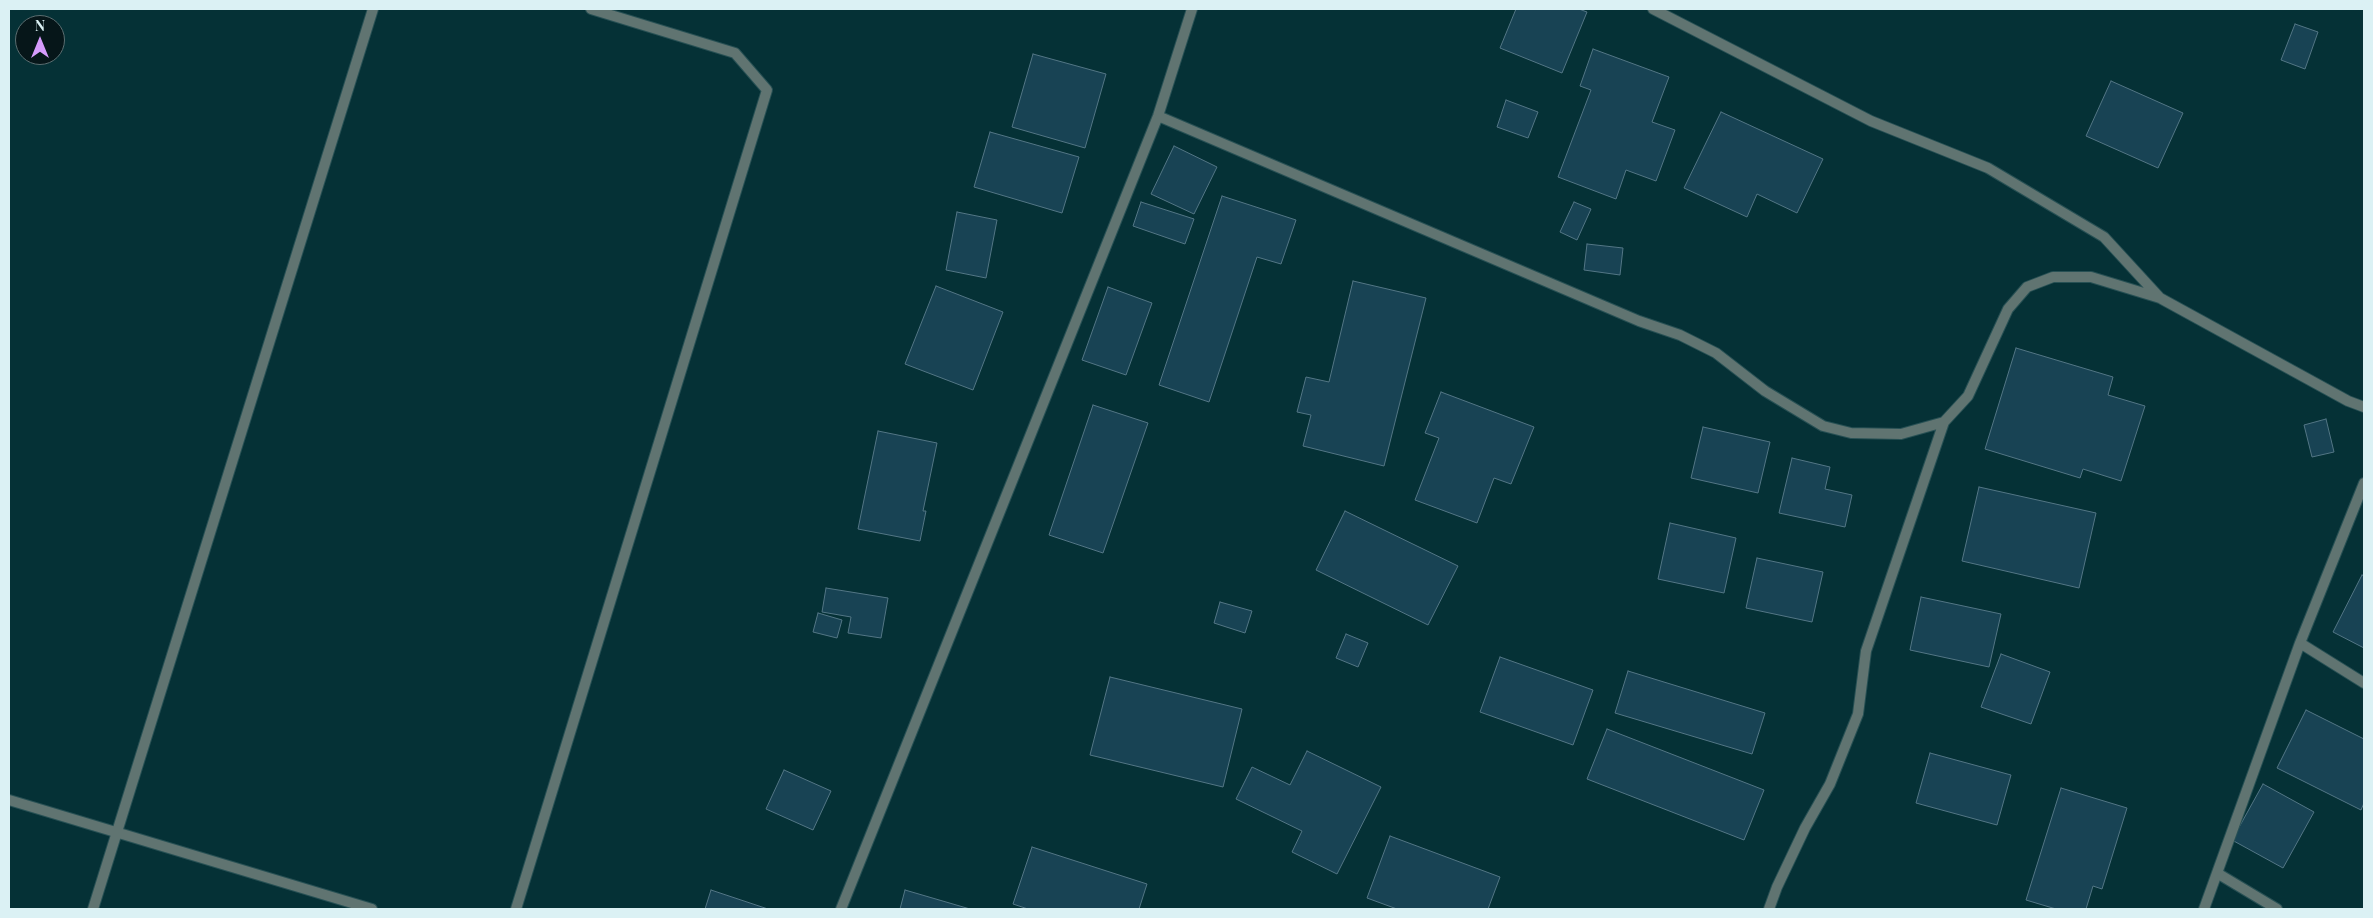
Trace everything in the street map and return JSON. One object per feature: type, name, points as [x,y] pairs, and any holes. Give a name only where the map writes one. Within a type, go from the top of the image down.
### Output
[{"type":"street","points":[[93,909],[373,9]]},
{"type":"street","points":[[516,909],[767,90],[735,53],[591,9]]},
{"type":"street","points":[[842,909],[1158,116],[1192,9]]},
{"type":"street","points":[[1653,9],[1871,121],[1988,168],[2104,237],[2160,298]]},
{"type":"street","points":[[1158,116],[1639,321],[1680,334],[1716,353],[1765,391],[1823,426],[1851,433],[1902,434],[1944,422]]},
{"type":"street","points":[[1769,909],[1776,887],[1805,828],[1830,784],[1858,714],[1866,651],[1944,422],[1968,396],[2008,309],[2027,287],[2053,276],[2091,277],[2160,298],[2348,401],[2364,407]]},
{"type":"street","points":[[2204,909],[2300,643],[2364,483]]},
{"type":"street","points":[[2300,643],[2364,683]]},
{"type":"street","points":[[9,800],[372,909]]},
{"type":"street","points":[[2217,873],[2277,909]]},
{"type":"building","points":[[1516,9],[1579,9],[1587,12],[1562,73],[1500,48]]},
{"type":"building","points":[[2295,24],[2318,32],[2305,69],[2281,60]]},
{"type":"building","points":[[1593,49],[1669,77],[1652,122],[1675,130],[1656,181],[1626,170],[1616,199],[1558,177],[1591,90],[1580,86]]},
{"type":"building","points":[[1033,54],[1106,74],[1085,148],[1012,127]]},
{"type":"building","points":[[2111,81],[2183,113],[2158,168],[2086,136]]},
{"type":"building","points":[[1506,100],[1538,112],[1528,138],[1497,127]]},
{"type":"building","points":[[1721,112],[1823,159],[1797,213],[1757,194],[1747,217],[1684,188]]},
{"type":"building","points":[[990,132],[1079,157],[1062,213],[974,187]]},
{"type":"building","points":[[1174,146],[1217,167],[1194,214],[1151,194]]},
{"type":"building","points":[[1222,196],[1296,220],[1281,264],[1257,257],[1209,402],[1159,385]]},
{"type":"building","points":[[1141,202],[1194,219],[1185,244],[1133,226]]},
{"type":"building","points":[[1574,202],[1591,209],[1577,240],[1560,232]]},
{"type":"building","points":[[957,212],[997,220],[986,278],[946,270]]},
{"type":"building","points":[[1587,244],[1623,248],[1620,275],[1584,270]]},
{"type":"building","points":[[1353,281],[1426,298],[1384,466],[1303,446],[1311,415],[1297,412],[1306,377],[1329,382]]},
{"type":"building","points":[[936,286],[1003,312],[973,390],[905,364]]},
{"type":"building","points":[[1108,287],[1152,303],[1126,375],[1082,360]]},
{"type":"building","points":[[2016,348],[2113,377],[2108,395],[2145,406],[2121,481],[2083,469],[2080,478],[1985,449]]},
{"type":"building","points":[[1441,392],[1534,427],[1511,484],[1494,478],[1477,523],[1415,500],[1439,438],[1425,433]]},
{"type":"building","points":[[1093,405],[1148,423],[1103,553],[1049,535]]},
{"type":"building","points":[[2326,419],[2334,452],[2312,457],[2304,425]]},
{"type":"building","points":[[1703,427],[1770,442],[1758,493],[1691,478]]},
{"type":"building","points":[[878,431],[937,443],[923,511],[926,511],[920,541],[858,529]]},
{"type":"building","points":[[1792,458],[1830,467],[1825,489],[1852,495],[1845,527],[1779,513]]},
{"type":"building","points":[[1979,487],[2096,513],[2079,588],[1962,561]]},
{"type":"building","points":[[1345,511],[1458,566],[1428,625],[1316,570]]},
{"type":"building","points":[[1670,523],[1736,538],[1724,593],[1658,579]]},
{"type":"building","points":[[1757,558],[1823,572],[1812,622],[1746,608]]},
{"type":"building","points":[[2362,575],[2364,576],[2364,648],[2333,632]]},
{"type":"building","points":[[826,588],[888,598],[881,638],[848,633],[851,617],[822,612]]},
{"type":"building","points":[[1921,597],[2001,614],[1989,667],[1910,650]]},
{"type":"building","points":[[1220,602],[1252,611],[1245,633],[1214,623]]},
{"type":"building","points":[[818,613],[842,620],[837,638],[813,632]]},
{"type":"building","points":[[1346,634],[1368,643],[1358,667],[1336,658]]},
{"type":"building","points":[[2001,654],[2050,672],[2031,724],[1981,707]]},
{"type":"building","points":[[1500,657],[1593,690],[1573,745],[1480,712]]},
{"type":"building","points":[[1628,671],[1765,713],[1752,754],[1615,713]]},
{"type":"building","points":[[1110,677],[1242,709],[1223,787],[1090,755]]},
{"type":"building","points":[[2306,710],[2364,739],[2364,803],[2361,810],[2277,768]]},
{"type":"building","points":[[1607,729],[1764,790],[1744,840],[1587,779]]},
{"type":"building","points":[[1307,751],[1381,787],[1337,874],[1292,852],[1302,831],[1236,799],[1252,767],[1290,785]]},
{"type":"building","points":[[1930,753],[2011,775],[1997,825],[1916,803]]},
{"type":"building","points":[[784,770],[831,791],[813,830],[766,809]]},
{"type":"building","points":[[2263,784],[2314,812],[2283,868],[2232,840]]},
{"type":"building","points":[[2061,788],[2127,808],[2102,889],[2093,886],[2086,909],[2056,909],[2026,900]]},
{"type":"building","points":[[1390,836],[1500,877],[1488,909],[1397,909],[1367,898]]},
{"type":"building","points":[[1032,847],[1147,884],[1139,909],[1028,909],[1013,904]]},
{"type":"building","points":[[711,890],[768,909],[705,909]]},
{"type":"building","points":[[905,890],[970,909],[900,909]]}]
